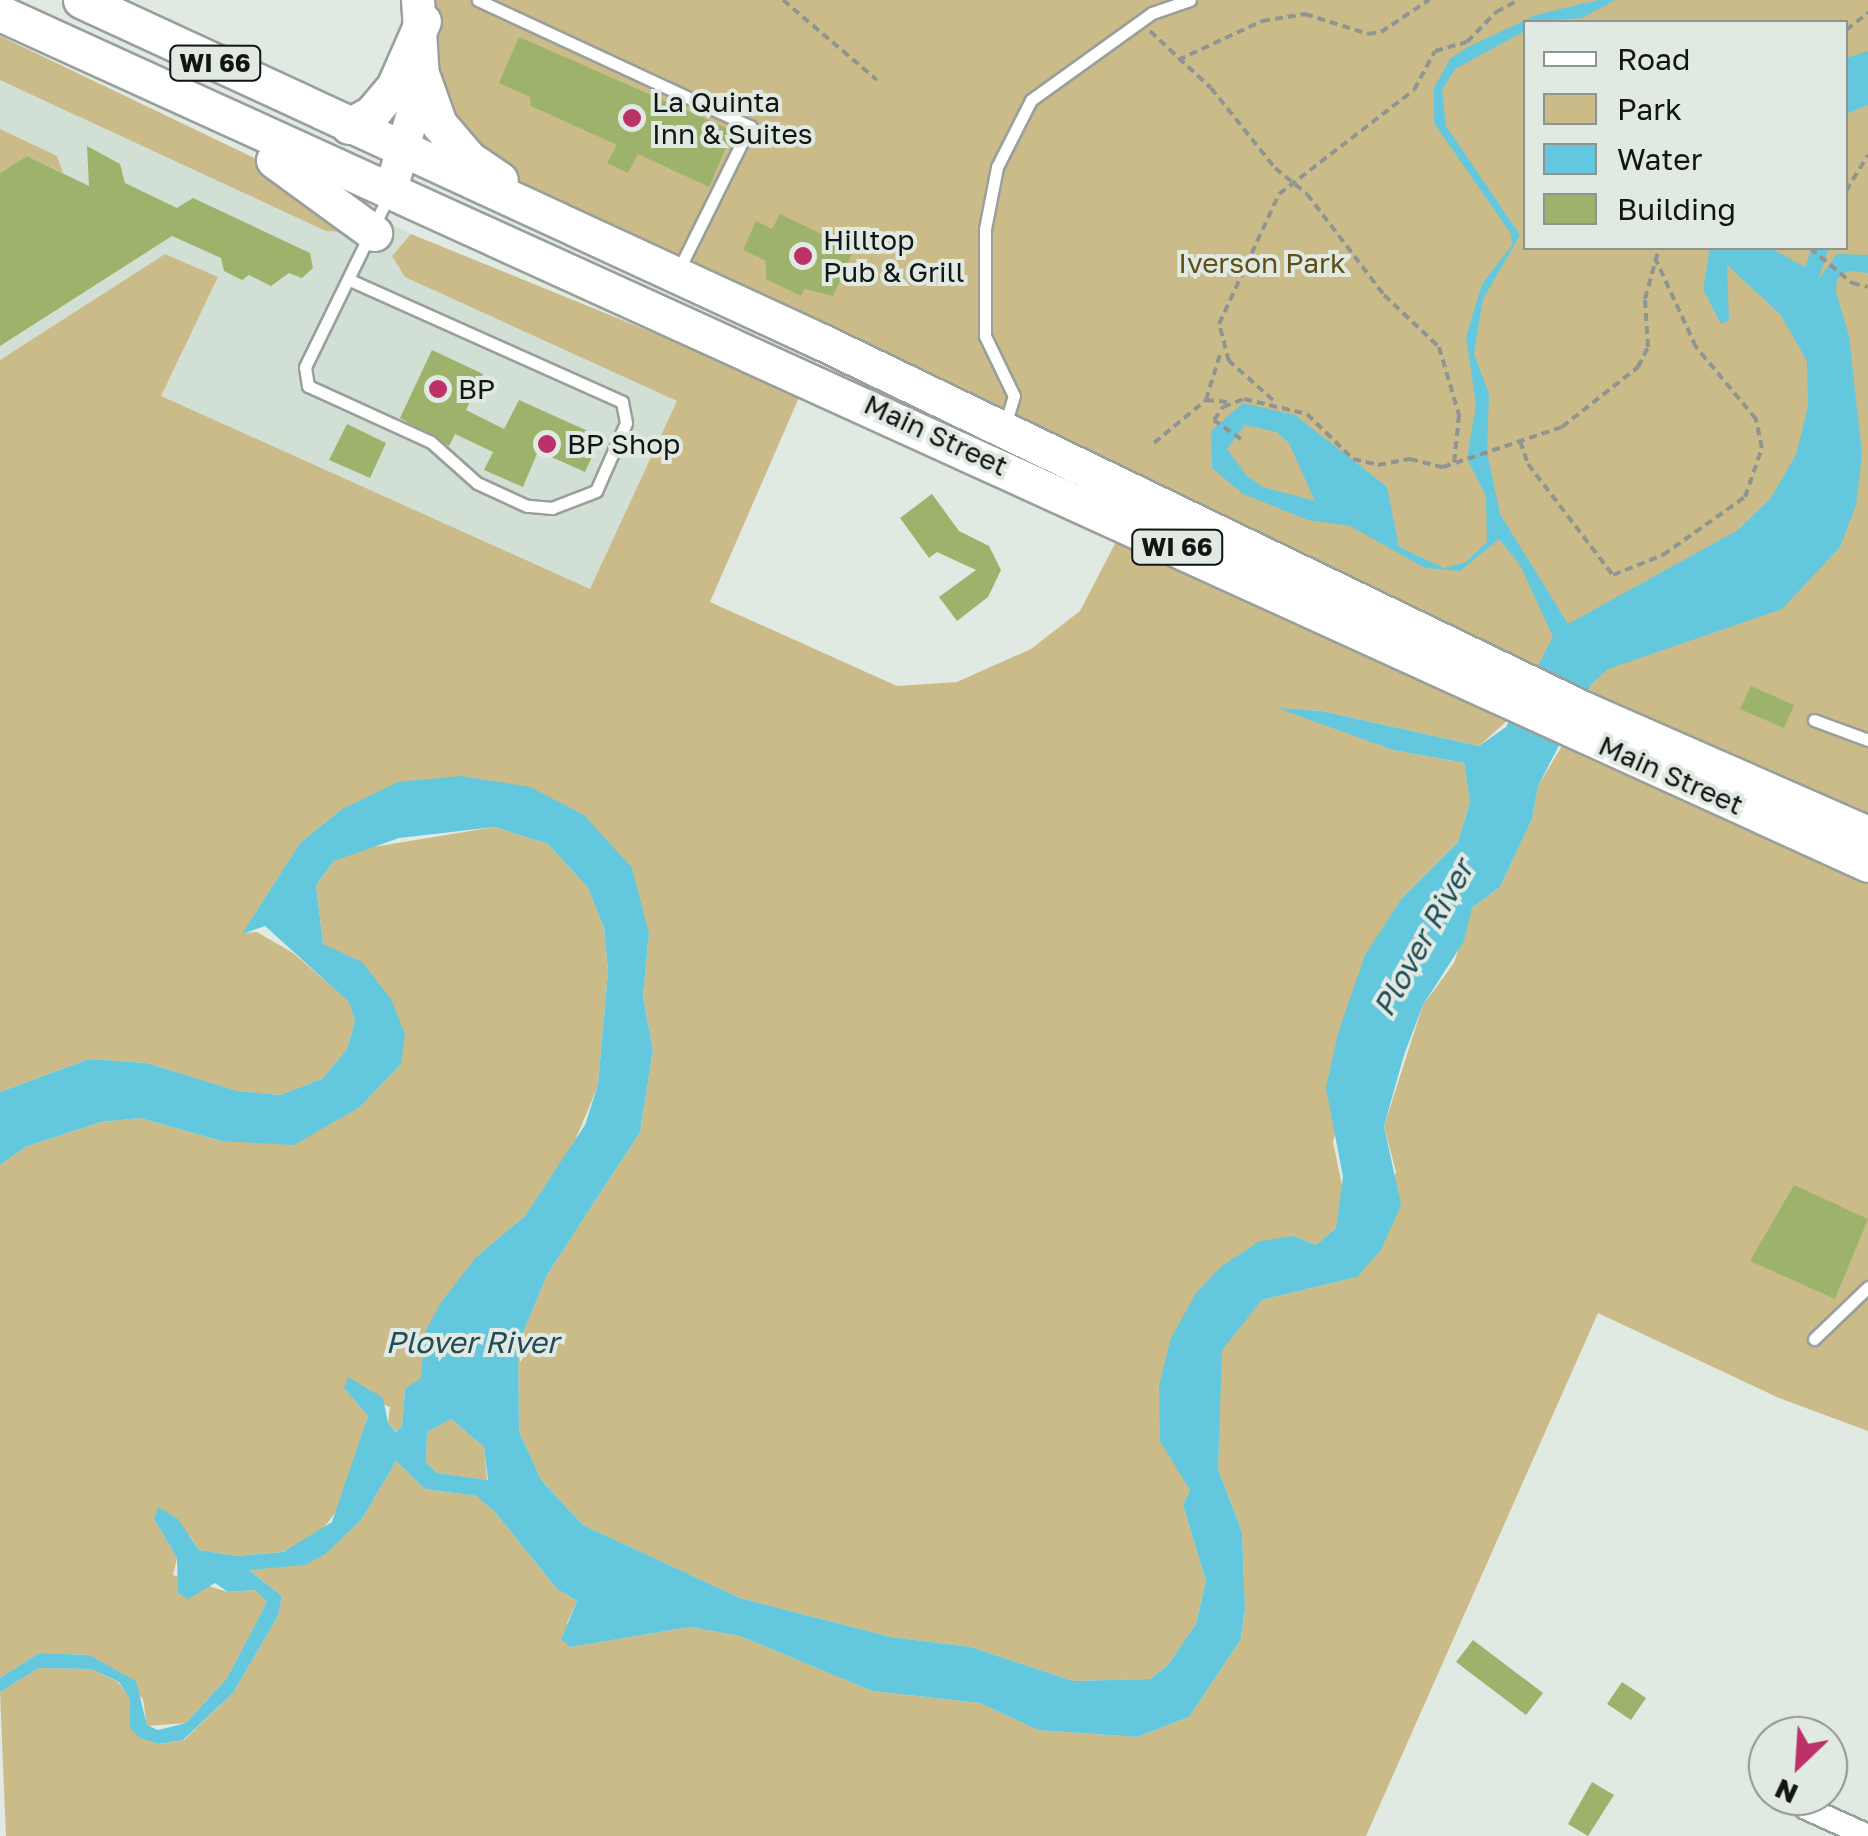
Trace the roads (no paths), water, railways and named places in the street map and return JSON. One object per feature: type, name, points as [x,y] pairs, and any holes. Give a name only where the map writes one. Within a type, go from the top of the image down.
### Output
[{"type":"main road","name":"Main Street","points":[[82,0],[620,254],[855,358],[1517,692]]},
{"type":"main road","points":[[349,126],[372,113],[394,87],[420,10]]},
{"type":"main road","name":"Main Street","points":[[0,12],[390,193],[1517,692],[1868,864]]},
{"type":"main road","points":[[0,12],[108,36],[368,160],[404,153]]},
{"type":"main road","points":[[423,80],[439,124],[468,158],[620,254]]},
{"type":"main road","points":[[152,84],[187,119],[288,167],[374,233]]},
{"type":"main road","points":[[390,193],[437,193],[569,249],[620,254]]},
{"type":"main road","name":"Main Street","points":[[1578,720],[1868,834]]},
{"type":"street","points":[[390,193],[423,80],[420,10]]},
{"type":"street","points":[[1824,1816],[1868,1836]]},
{"type":"lane","points":[[478,0],[750,126],[675,278]]},
{"type":"lane","points":[[1003,430],[1014,396],[985,336],[986,229],[998,167],[1031,100],[1141,21],[1190,0]]},
{"type":"lane","points":[[352,281],[622,402],[626,422],[596,491],[552,508],[527,506],[477,483],[431,442],[308,386],[305,367],[352,281],[390,193]]},
{"type":"lane","points":[[842,392],[855,358]]},
{"type":"lane","points":[[1814,720],[1868,740]]},
{"type":"lane","points":[[1814,1339],[1868,1287]]},
{"type":"water","name":"Plover River","points":[[1598,0],[1615,0],[1582,18],[1525,20]]},
{"type":"water","name":"Plover River","points":[[1523,21],[1523,32],[1455,69],[1442,90],[1446,126],[1520,235],[1483,299],[1474,354],[1489,394],[1487,452],[1500,514],[1568,624],[1738,530],[1770,499],[1796,455],[1808,407],[1807,361],[1780,314],[1727,265],[1729,320],[1721,324],[1703,289],[1710,250],[1774,250],[1805,267],[1811,250],[1828,250],[1818,280],[1837,254],[1868,255],[1868,273],[1848,271],[1837,279],[1836,292],[1849,336],[1862,454],[1856,505],[1840,547],[1782,609],[1608,669],[1591,684],[1538,786],[1532,819],[1500,887],[1472,908],[1464,941],[1423,1005],[1404,1055],[1384,1126],[1401,1205],[1381,1250],[1357,1277],[1262,1300],[1222,1350],[1218,1469],[1242,1532],[1245,1609],[1241,1639],[1189,1717],[1137,1737],[1038,1730],[980,1703],[872,1691],[740,1636],[690,1627],[571,1647],[561,1640],[577,1601],[557,1589],[494,1511],[476,1496],[425,1489],[396,1461],[362,1519],[327,1553],[305,1565],[249,1570],[282,1596],[278,1616],[233,1693],[183,1740],[159,1744],[140,1738],[130,1728],[130,1699],[119,1682],[91,1669],[39,1668],[0,1692],[0,1678],[39,1653],[89,1655],[136,1681],[147,1725],[158,1730],[186,1723],[227,1678],[267,1602],[255,1590],[228,1592],[215,1583],[188,1599],[178,1593],[177,1558],[154,1519],[158,1507],[178,1519],[199,1550],[237,1556],[283,1552],[332,1522],[368,1416],[344,1388],[348,1377],[383,1398],[388,1423],[396,1432],[402,1427],[405,1389],[421,1378],[425,1332],[440,1304],[476,1257],[525,1216],[585,1125],[598,1085],[608,971],[604,928],[588,888],[548,844],[495,827],[399,838],[334,861],[316,885],[323,944],[362,962],[391,999],[405,1034],[401,1064],[360,1107],[294,1145],[221,1141],[140,1118],[101,1122],[25,1147],[0,1165],[0,1092],[89,1059],[147,1063],[237,1091],[280,1095],[322,1079],[347,1049],[355,1021],[349,1002],[265,926],[242,934],[300,843],[342,809],[398,782],[461,776],[530,787],[584,815],[632,868],[649,933],[643,996],[653,1050],[640,1132],[547,1275],[518,1345],[519,1431],[541,1480],[583,1525],[740,1598],[891,1637],[971,1647],[1073,1681],[1150,1679],[1167,1666],[1196,1624],[1206,1581],[1183,1505],[1190,1490],[1160,1441],[1159,1386],[1171,1338],[1196,1293],[1222,1266],[1260,1241],[1294,1236],[1316,1245],[1336,1228],[1343,1177],[1326,1088],[1338,1033],[1365,955],[1402,898],[1458,842],[1470,802],[1464,763],[1393,750],[1277,708],[1322,711],[1479,746],[1506,727],[1553,637],[1520,565],[1499,539],[1460,571],[1425,568],[1350,526],[1308,520],[1243,494],[1212,468],[1211,431],[1243,403],[1295,415],[1387,487],[1399,547],[1444,568],[1466,562],[1487,542],[1486,496],[1467,459],[1476,405],[1466,337],[1482,284],[1512,245],[1511,234],[1434,123],[1434,88],[1450,59]],"holes":[[[1245,425],[1277,432],[1289,443],[1315,501],[1263,487],[1246,475],[1227,449]],[[451,1419],[484,1447],[488,1480],[437,1473],[426,1462],[427,1432]]]},
{"type":"water","points":[[1868,51],[1868,105],[1848,113],[1848,57]]},
{"type":"place","name":"La Quinta Inn & Suites","points":[[632,118]]},
{"type":"place","name":"Hilltop Pub & Grill","points":[[803,256]]},
{"type":"place","name":"BP","points":[[438,389]]},
{"type":"place","name":"BP Shop","points":[[547,444]]},
{"type":"park label","name":"Iverson Park","points":[[1262,263]]}]
